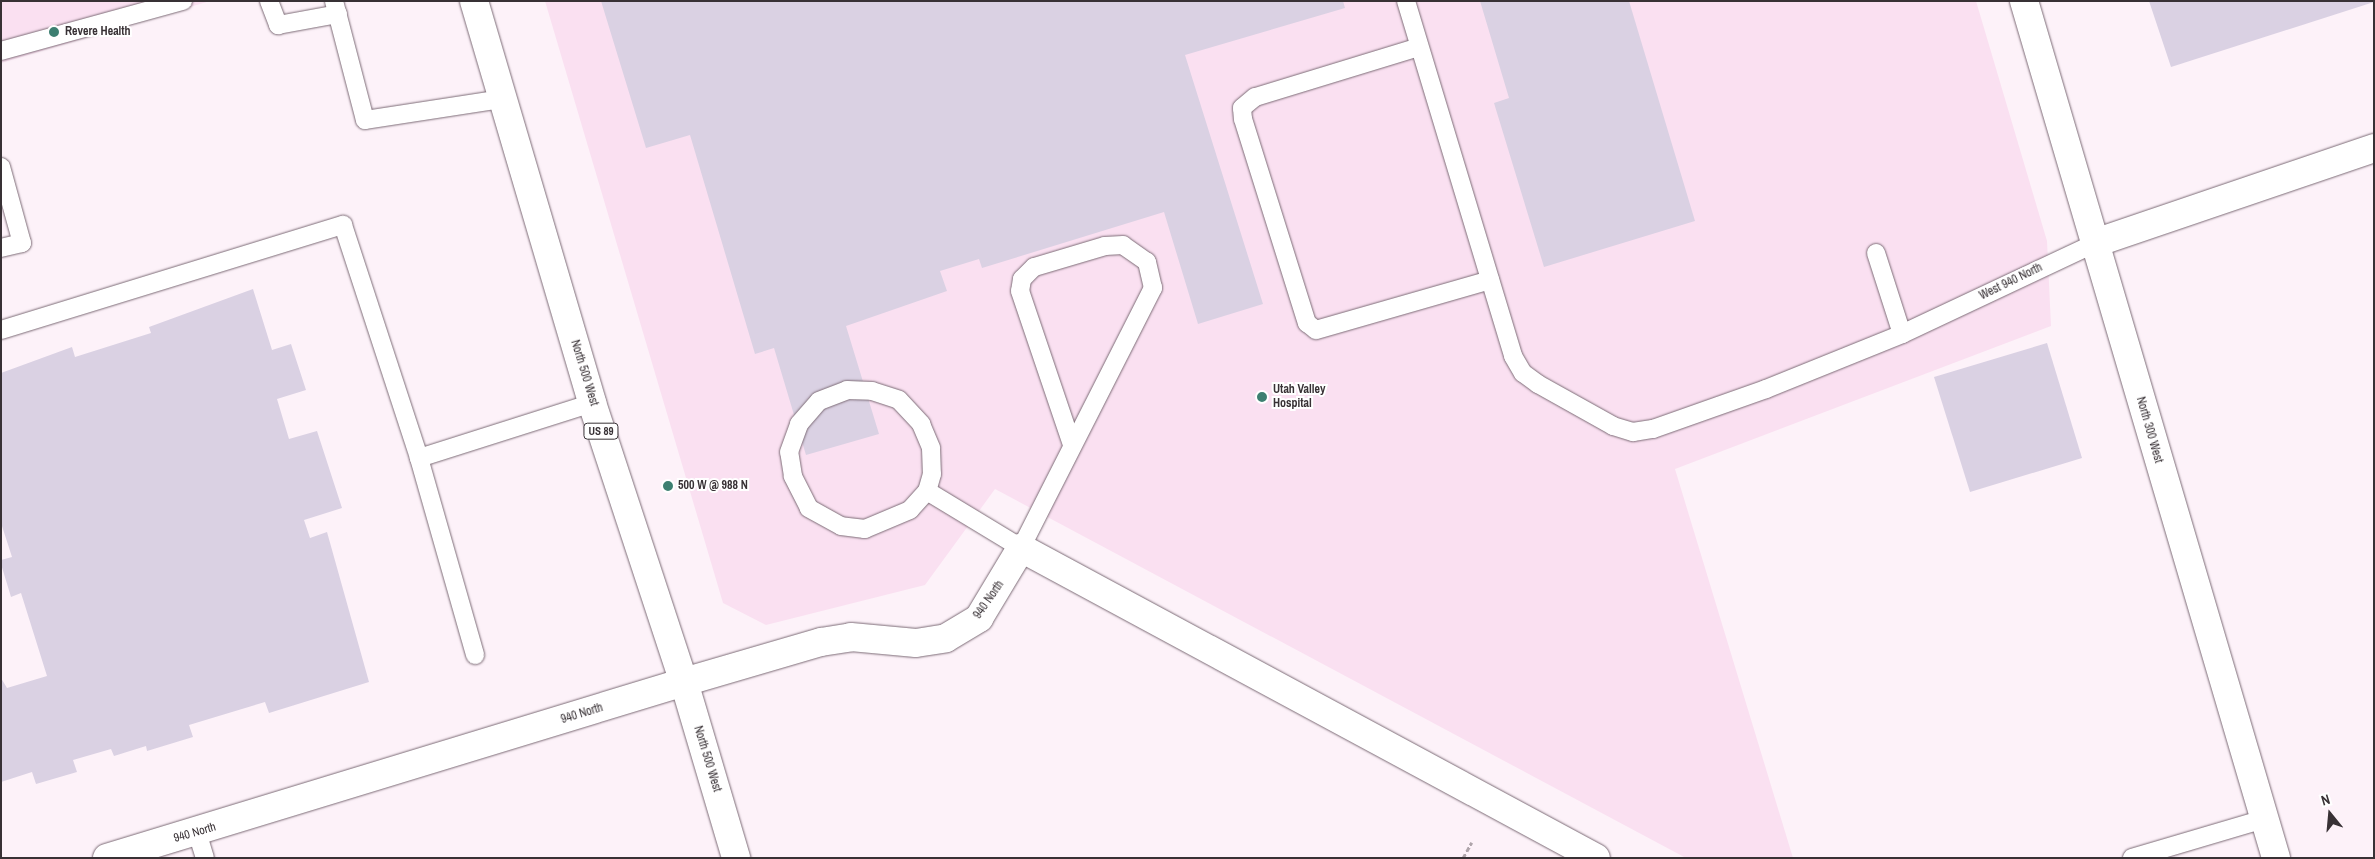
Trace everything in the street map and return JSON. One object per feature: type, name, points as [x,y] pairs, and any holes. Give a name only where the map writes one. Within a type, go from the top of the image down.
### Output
[{"type":"street","name":"North 500 West","points":[[474,1],[592,403],[684,682],[736,858]]},
{"type":"street","name":"North 300 West","points":[[2024,1],[2276,858]]},
{"type":"street","name":"West 940 North","points":[[2095,243],[2374,148]]},
{"type":"street","name":"940 North","points":[[107,858],[202,845],[684,682],[821,642],[851,637],[916,643],[946,638],[979,618],[1021,548]]},
{"type":"street","points":[[1021,548],[1596,858]]},
{"type":"lane","points":[[1,51],[183,1]]},
{"type":"lane","points":[[269,1],[278,25],[336,8],[365,120],[503,99]]},
{"type":"lane","name":"West 940 North","points":[[1406,1],[1514,356],[1523,373],[1613,426],[1633,432],[1653,429],[1902,334],[2095,243]]},
{"type":"lane","points":[[1419,47],[1255,97],[1242,108],[1243,119],[1307,322],[1316,330],[1490,280]]},
{"type":"lane","points":[[1,167],[22,243],[1,248]]},
{"type":"lane","points":[[1,330],[342,226],[419,458],[475,655]]},
{"type":"lane","points":[[927,491],[1021,548],[1153,288],[1148,262],[1123,245],[1105,246],[1034,267],[1022,279],[1020,291],[1072,445]]},
{"type":"lane","points":[[1876,253],[1902,334]]},
{"type":"lane","points":[[846,390],[872,391],[899,400],[921,424],[931,448],[932,474],[927,491],[910,510],[866,529],[841,526],[822,518],[809,508],[793,476],[789,452],[799,424],[819,401],[846,390]]},
{"type":"lane","points":[[419,458],[592,403]]},
{"type":"lane","points":[[2132,858],[2264,819]]},
{"type":"path","points":[[1463,858],[1472,842]]},
{"type":"shaded area","name":"Revere Health","points":[[1,1],[210,1],[1,63]]},
{"type":"shaded area","name":"Utah Valley Hospital","points":[[545,1],[1976,1],[2047,241],[2051,326],[1675,469],[1793,858],[1686,858],[995,489],[925,585],[766,625],[723,603]]},
{"type":"building","points":[[601,1],[1343,1],[1345,8],[1185,55],[1263,304],[1198,324],[1164,212],[982,268],[979,259],[940,271],[947,291],[846,326],[879,434],[806,455],[774,348],[755,354],[690,135],[646,148]]},
{"type":"building","points":[[1480,1],[1629,1],[1695,221],[1544,267],[1494,103],[1509,98]]},
{"type":"building","points":[[2149,1],[2374,1],[2374,2],[2171,67]]},
{"type":"building","points":[[253,289],[272,350],[291,344],[306,390],[277,399],[289,439],[317,431],[342,508],[304,520],[310,538],[327,532],[369,682],[269,713],[265,702],[189,725],[193,737],[147,751],[146,746],[114,756],[111,749],[73,760],[77,772],[36,784],[32,772],[1,782],[1,678],[7,688],[47,676],[21,593],[11,597],[1,564],[1,560],[12,557],[1,523],[1,373],[72,347],[75,357],[151,333],[149,327]]},
{"type":"building","points":[[2047,343],[2082,458],[1970,492],[1934,377]]},
{"type":"place","name":"Revere Health","points":[[54,32]]},
{"type":"place","name":"Utah Valley Hospital","points":[[1262,397]]},
{"type":"place","name":"500 W @ 988 N","points":[[668,486]]}]
